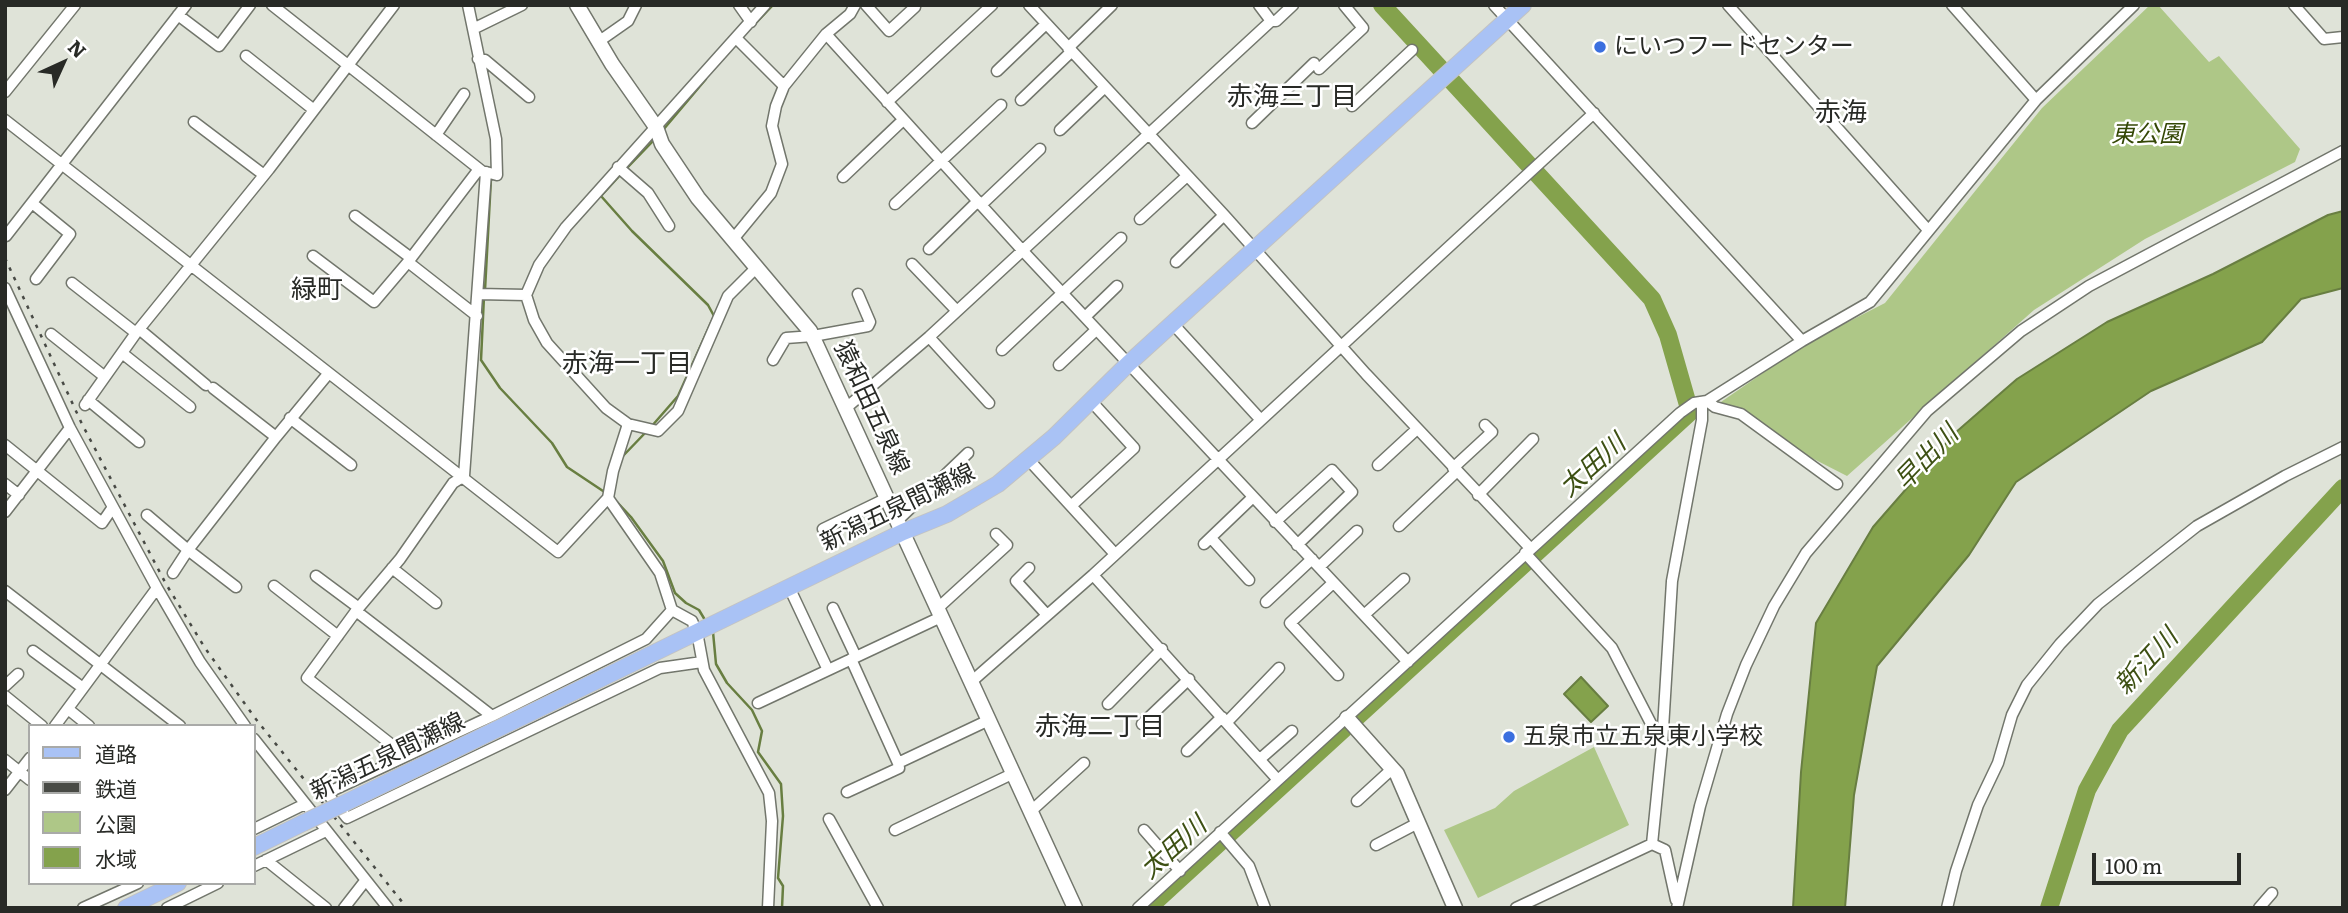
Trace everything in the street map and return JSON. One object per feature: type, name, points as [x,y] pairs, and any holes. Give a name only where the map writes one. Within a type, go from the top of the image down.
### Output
[{"type":"main road","name":"猿和田五泉線","points":[[577,5],[656,127],[662,144],[698,198],[790,305],[813,336],[1075,908]]},
{"type":"main road","name":"新潟五泉間瀬線","points":[[256,846],[718,623],[901,526],[947,514],[998,484],[1054,437],[1128,364],[1523,5]]},
{"type":"main road","points":[[1350,721],[1397,775],[1455,908]]},
{"type":"main road","points":[[127,908],[174,885]]},
{"type":"street","points":[[5,92],[75,5]]},
{"type":"street","points":[[6,236],[186,5]]},
{"type":"street","points":[[178,15],[219,46],[250,5]]},
{"type":"street","points":[[272,5],[482,170],[497,175],[496,139],[468,5]]},
{"type":"street","points":[[139,442],[86,403],[137,331],[264,175],[394,5]]},
{"type":"street","points":[[473,29],[522,5]]},
{"type":"street","points":[[598,41],[628,20],[636,5]]},
{"type":"street","points":[[739,5],[751,22]]},
{"type":"street","points":[[757,267],[728,296],[678,411],[658,431],[628,425],[606,408],[547,343],[534,320],[526,295],[539,265],[552,246],[618,167],[765,5]]},
{"type":"street","points":[[734,238],[771,193],[782,164],[772,126],[776,106],[785,86],[826,34],[850,14],[855,5]]},
{"type":"street","points":[[866,5],[890,31],[915,7]]},
{"type":"street","points":[[887,102],[992,5]]},
{"type":"street","points":[[1029,5],[1478,495],[1612,648],[1662,745]]},
{"type":"street","points":[[1021,100],[1112,5]]},
{"type":"street","points":[[1259,5],[1271,21]]},
{"type":"street","points":[[846,408],[929,337],[1271,21],[1276,21],[1293,5]]},
{"type":"street","points":[[1252,123],[1363,27],[1344,5]]},
{"type":"street","points":[[1494,5],[1802,341]]},
{"type":"street","points":[[1728,5],[1928,230]]},
{"type":"street","points":[[1952,5],[2036,100]]},
{"type":"street","points":[[1138,908],[1278,780],[1350,721],[1408,662],[1529,555],[1653,436],[1694,403],[1705,402],[1870,302],[2036,100],[2134,5]]},
{"type":"street","points":[[2294,5],[2324,39],[2343,37]]},
{"type":"street","points":[[997,71],[1046,24]]},
{"type":"street","points":[[826,34],[1096,330],[1408,662]]},
{"type":"street","points":[[736,38],[785,86]]},
{"type":"street","points":[[1352,106],[1412,50]]},
{"type":"street","points":[[246,56],[314,110]]},
{"type":"street","points":[[478,59],[485,60],[529,97]]},
{"type":"street","points":[[1059,131],[1105,87]]},
{"type":"street","points":[[436,135],[464,94]]},
{"type":"street","points":[[895,204],[1001,105]]},
{"type":"street","points":[[971,682],[1093,575],[1594,113]]},
{"type":"street","points":[[5,120],[558,552],[608,498],[613,471],[628,425]]},
{"type":"street","points":[[843,177],[904,120]]},
{"type":"street","points":[[194,122],[264,175]]},
{"type":"street","points":[[929,249],[1040,149]]},
{"type":"street","points":[[1677,907],[1700,806],[1727,713],[1774,606],[1806,553],[1927,411],[2021,331],[2089,286],[2343,151]]},
{"type":"street","points":[[618,167],[648,193],[669,226]]},
{"type":"street","points":[[313,256],[374,302],[482,170]]},
{"type":"street","points":[[464,476],[477,316],[482,170]]},
{"type":"street","points":[[1140,219],[1187,176]]},
{"type":"street","points":[[32,203],[70,234],[36,279]]},
{"type":"street","points":[[1176,262],[1224,215]]},
{"type":"street","points":[[355,216],[477,316]]},
{"type":"street","points":[[1002,351],[1122,238]]},
{"type":"street","points":[[912,264],[957,311]]},
{"type":"street","points":[[72,283],[275,437]]},
{"type":"street","points":[[1085,317],[1117,286]]},
{"type":"street","points":[[5,288],[70,428],[157,588],[200,662],[243,724]]},
{"type":"street","points":[[478,294],[526,295]]},
{"type":"street","points":[[773,360],[786,338],[868,326],[870,322],[858,294]]},
{"type":"street","points":[[1173,324],[1260,419]]},
{"type":"street","points":[[1059,365],[1096,330]]},
{"type":"street","points":[[51,334],[105,377]]},
{"type":"street","points":[[929,337],[989,403]]},
{"type":"street","points":[[122,353],[190,407]]},
{"type":"street","points":[[173,573],[275,437],[328,374]]},
{"type":"street","points":[[1071,506],[1134,448],[1091,401]]},
{"type":"street","points":[[1705,402],[1741,414],[1837,484]]},
{"type":"street","points":[[1652,844],[1662,745],[1672,581],[1705,402]]},
{"type":"street","points":[[290,418],[351,465]]},
{"type":"street","points":[[1399,526],[1492,432],[1485,425]]},
{"type":"street","points":[[5,512],[70,428]]},
{"type":"street","points":[[1378,465],[1417,429]]},
{"type":"street","points":[[1478,495],[1533,439]]},
{"type":"street","points":[[5,445],[102,523],[113,507]]},
{"type":"street","points":[[1947,908],[1978,805],[1998,763],[2012,715],[2027,685],[2053,653],[2098,604],[2197,526],[2284,476],[2343,447]]},
{"type":"street","points":[[901,526],[968,453]]},
{"type":"street","points":[[1028,459],[1115,554]]},
{"type":"street","points":[[1275,522],[1332,470],[1352,492],[1297,545]]},
{"type":"street","points":[[406,756],[307,678],[358,609],[393,568],[453,483],[464,476]]},
{"type":"street","points":[[5,484],[19,495]]},
{"type":"street","points":[[608,498],[660,573],[671,610],[692,621],[697,632],[704,670],[720,705],[769,793],[772,821],[768,908]]},
{"type":"street","points":[[823,529],[887,498]]},
{"type":"street","points":[[1249,580],[1207,541],[1252,498]]},
{"type":"street","points":[[147,515],[188,551],[236,587]]},
{"type":"street","points":[[1266,602],[1357,531]]},
{"type":"street","points":[[758,703],[854,658],[939,612],[1007,545],[996,534]]},
{"type":"street","points":[[393,568],[436,603]]},
{"type":"street","points":[[1029,568],[1016,581],[1047,615]]},
{"type":"street","points":[[1093,575],[1278,780]]},
{"type":"street","points":[[316,576],[492,716]]},
{"type":"street","points":[[1364,615],[1404,579]]},
{"type":"street","points":[[1333,583],[1290,623],[1338,675]]},
{"type":"street","points":[[274,586],[338,636]]},
{"type":"street","points":[[789,587],[828,670]]},
{"type":"street","points":[[57,724],[157,588]]},
{"type":"street","points":[[5,591],[177,724]]},
{"type":"street","points":[[833,608],[899,768],[847,792]]},
{"type":"street","points":[[671,610],[646,639],[492,716],[327,793],[347,818],[437,780],[660,668],[702,662]]},
{"type":"street","points":[[1108,704],[1162,649]]},
{"type":"street","points":[[33,651],[83,688]]},
{"type":"street","points":[[1187,751],[1279,668]]},
{"type":"street","points":[[5,686],[18,674]]},
{"type":"street","points":[[1142,724],[1189,679]]},
{"type":"street","points":[[5,696],[40,724]]},
{"type":"street","points":[[68,709],[87,724]]},
{"type":"street","points":[[898,763],[989,720]]},
{"type":"street","points":[[1260,760],[1292,731]]},
{"type":"street","points":[[256,744],[388,908]]},
{"type":"street","points":[[5,760],[28,779]]},
{"type":"street","points":[[5,790],[28,761]]},
{"type":"street","points":[[1030,812],[1084,763]]},
{"type":"street","points":[[1357,802],[1392,769]]},
{"type":"street","points":[[895,830],[1012,774]]},
{"type":"street","points":[[256,827],[305,804]]},
{"type":"street","points":[[829,819],[878,908]]},
{"type":"street","points":[[1376,845],[1418,823]]},
{"type":"street","points":[[1144,830],[1180,872]]},
{"type":"street","points":[[256,865],[326,831]]},
{"type":"street","points":[[1220,832],[1249,866],[1260,906]]},
{"type":"street","points":[[1516,908],[1652,844],[1665,850],[1677,907]]},
{"type":"street","points":[[266,860],[326,908]]},
{"type":"street","points":[[344,908],[365,881]]},
{"type":"street","points":[[83,908],[134,885]]},
{"type":"street","points":[[166,908],[214,885]]},
{"type":"street","points":[[2259,908],[2272,892]]},
{"type":"green space","name":"東公園","points":[[2150,5],[2158,5],[2209,62],[2219,56],[2300,149],[2295,162],[2145,239],[2034,310],[1847,476],[1718,404],[1805,344],[1885,303],[2042,108]]},
{"type":"green space","points":[[1594,747],[1629,825],[1478,898],[1444,830],[1495,808],[1514,791]]},
{"type":"water","points":[[2343,211],[2343,288],[2301,299],[2262,342],[2151,391],[2016,482],[1969,555],[1877,666],[1854,795],[1845,908],[1793,908],[1801,772],[1816,623],[1873,527],[1955,433],[2017,379],[2107,322],[2213,274],[2328,215]]},
{"type":"water","points":[[1581,677],[1608,706],[1591,722],[1564,694]]},
{"type":"waterway","points":[[755,24],[773,5]]},
{"type":"waterway","name":"太田川","points":[[1148,908],[1690,412],[1668,335],[1652,299],[1382,5]]},
{"type":"waterway","points":[[663,130],[706,79]]},
{"type":"waterway","points":[[627,168],[654,140]]},
{"type":"waterway","points":[[622,173],[601,196],[632,231],[708,305],[714,316],[678,396],[651,427]]},
{"type":"waterway","points":[[485,290],[491,178]]},
{"type":"waterway","points":[[484,296],[481,360],[500,388],[552,443],[567,467],[606,493]]},
{"type":"waterway","points":[[622,457],[646,432]]},
{"type":"waterway","name":"新江川","points":[[2049,908],[2087,790],[2120,730],[2343,488]]},
{"type":"waterway","points":[[617,502],[663,561],[675,593],[699,610],[705,620]]},
{"type":"waterway","points":[[713,632],[716,664],[727,683],[752,710],[762,731],[758,752],[781,784],[783,816],[778,878],[783,886],[782,908]]},
{"type":"railway","points":[[5,258],[82,424],[166,584],[205,648],[255,718],[407,908]]},
{"type":"place","name":"にいつフードセンター","points":[[1600,47]]},
{"type":"place","name":"五泉市立五泉東小学校","points":[[1509,737]]},
{"type":"district","name":"赤海三丁目","points":[[1292,97]]},
{"type":"district","name":"赤海","points":[[1841,113]]},
{"type":"district","name":"緑町","points":[[317,290]]},
{"type":"district","name":"赤海一丁目","points":[[627,364]]},
{"type":"district","name":"赤海二丁目","points":[[1100,727]]},
{"type":"water label","name":"早出川","points":[[1927,458]]}]
